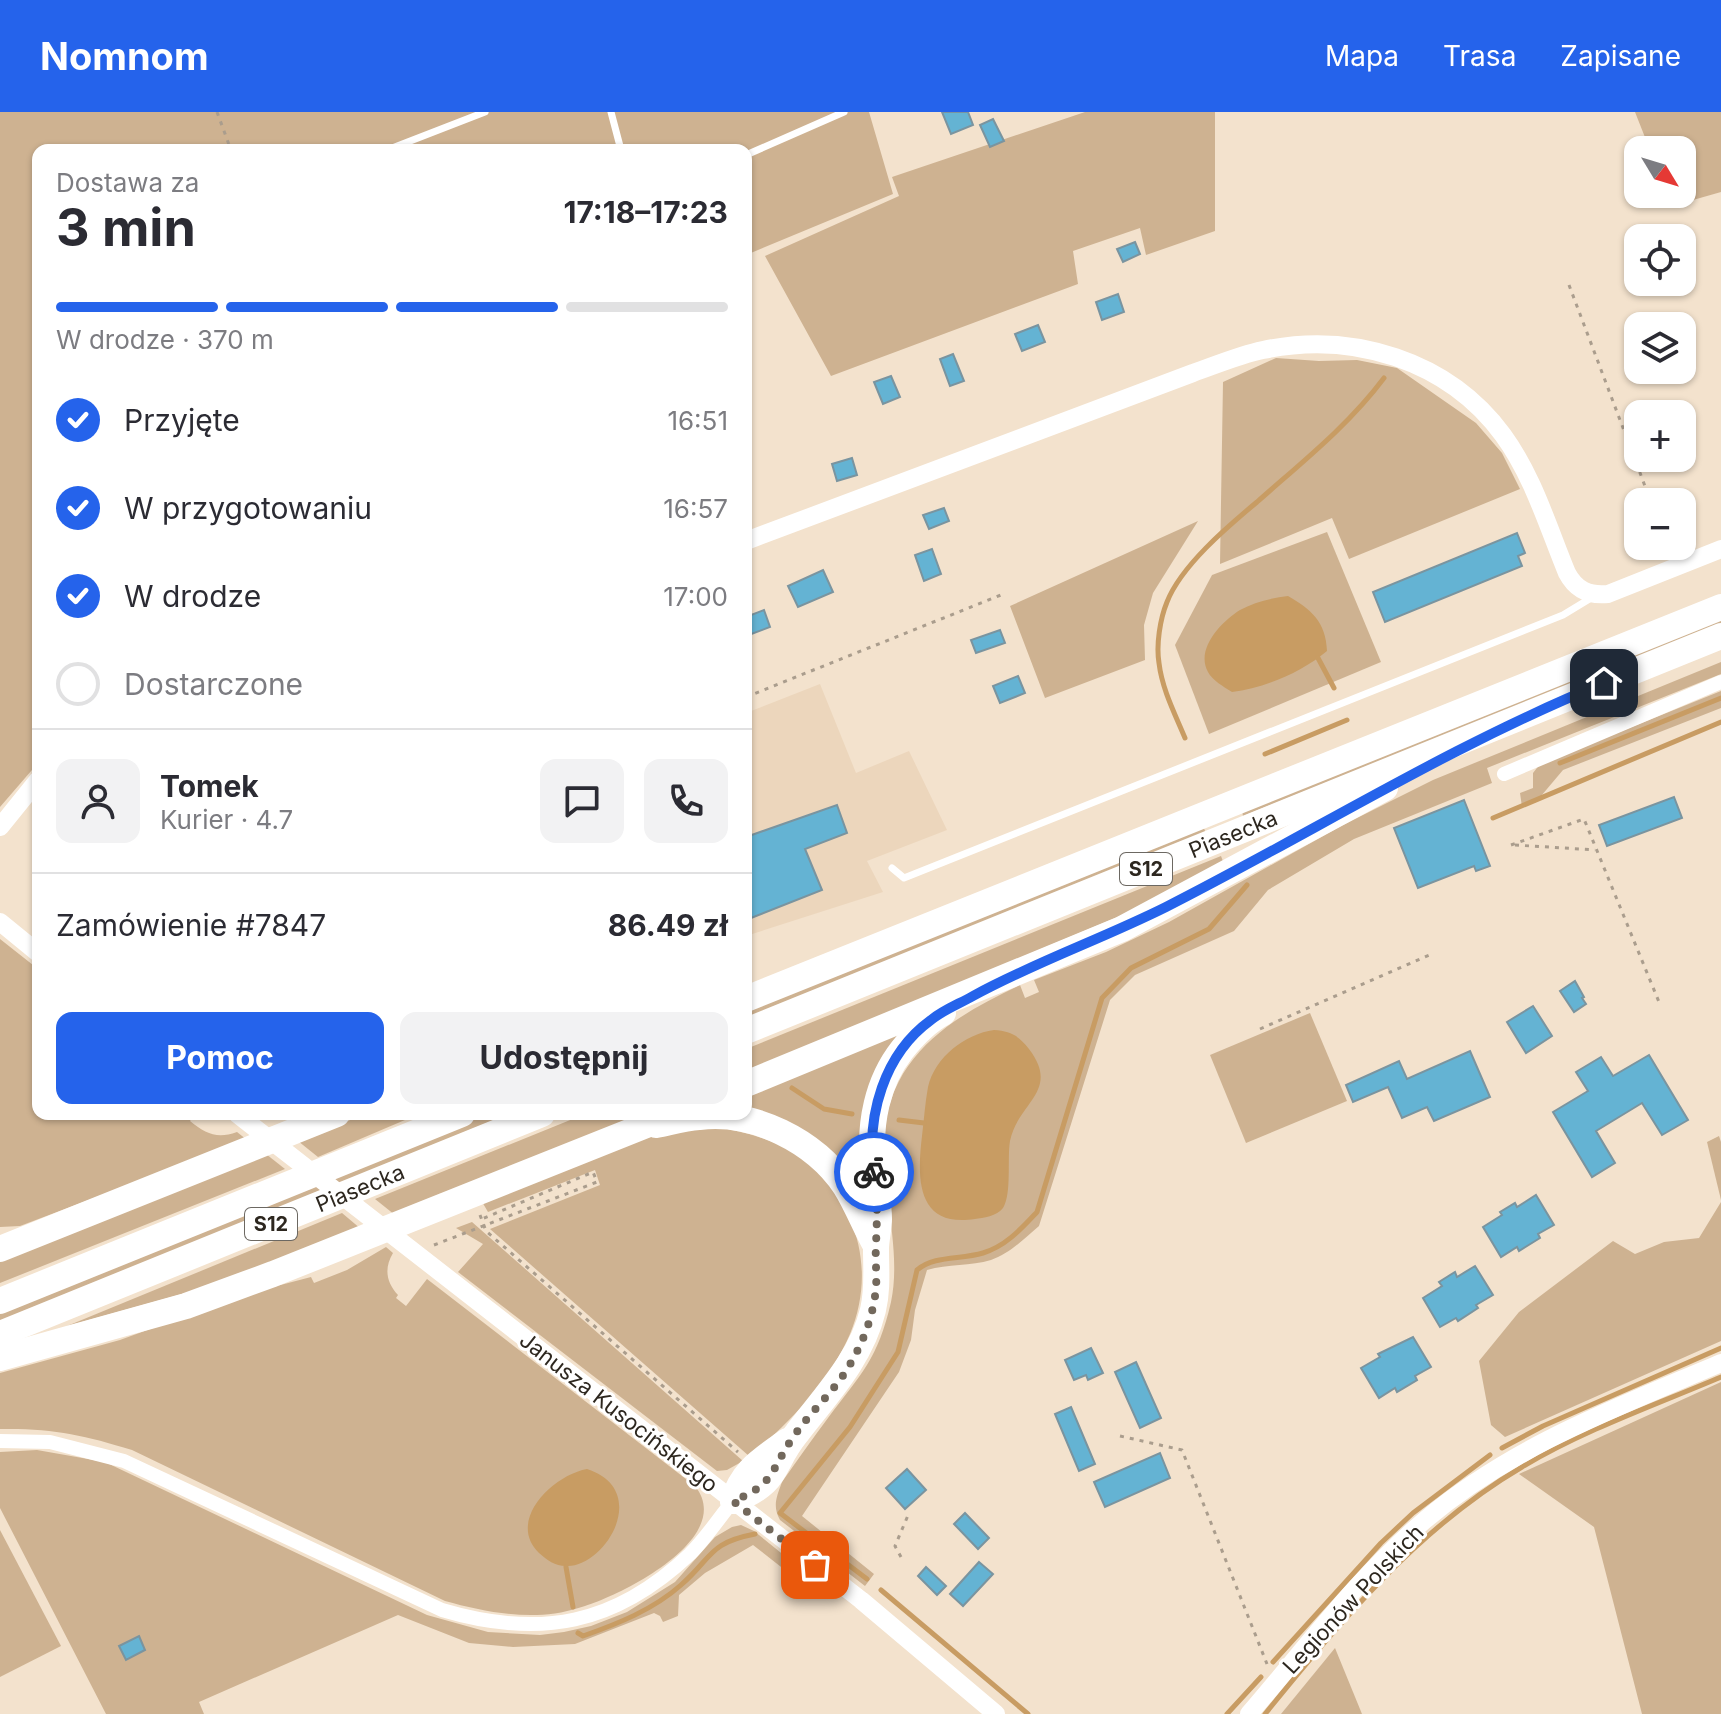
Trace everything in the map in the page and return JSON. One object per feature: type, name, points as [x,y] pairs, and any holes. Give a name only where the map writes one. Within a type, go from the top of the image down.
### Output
[{"type":"highway","name":"Piasecka","points":[[752,997],[1721,607]]},
{"type":"highway","name":"Piasecka","points":[[752,1029],[1721,636]]},
{"type":"highway","points":[[752,1082],[1122,929],[1374,794],[1545,707]]},
{"type":"highway","points":[[752,978],[876,947]]},
{"type":"highway","points":[[733,1501],[755,1492],[768,1481],[793,1437],[832,1390],[860,1345],[873,1309],[879,1219],[872,1145],[878,1096],[885,1076],[911,1039],[930,1020],[1012,974]]},
{"type":"highway","points":[[0,1249],[322,1120]]},
{"type":"highway","name":"Piasecka","points":[[0,1301],[447,1120]]},
{"type":"highway","name":"Piasecka","points":[[0,1334],[527,1120]]},
{"type":"highway","points":[[0,1358],[186,1306],[660,1120]]},
{"type":"highway","points":[[641,1128],[681,1120]]},
{"type":"highway","points":[[741,1120],[778,1131],[809,1149],[834,1171],[876,1246]]},
{"type":"highway","points":[[0,1237],[46,1230]]},
{"type":"highway","points":[[733,1501],[739,1483],[753,1466],[793,1437]]},
{"type":"street","points":[[752,539],[1249,354],[1290,345],[1335,345],[1384,352],[1408,361],[1462,392],[1486,414],[1519,460],[1575,586],[1594,595],[1608,594],[1721,549]]},
{"type":"street","points":[[1504,774],[1721,682]]},
{"type":"street","points":[[0,827],[32,787]]},
{"type":"street","points":[[0,922],[32,948]]},
{"type":"street","name":"Janusza Kusocińskiego","points":[[245,1120],[861,1600],[996,1714]]},
{"type":"street","name":"Legionów Polskich","points":[[1249,1714],[1396,1547],[1469,1486],[1518,1455],[1561,1433],[1721,1363]]},
{"type":"street","points":[[0,1441],[50,1442],[124,1461],[442,1610],[489,1623],[510,1625],[544,1626],[582,1619],[632,1596],[692,1552],[733,1501]]},
{"type":"lane","points":[[402,144],[485,112]]},
{"type":"lane","points":[[611,112],[619,144]]},
{"type":"lane","points":[[752,152],[844,112]]},
{"type":"lane","points":[[892,868],[904,878],[1563,615],[1594,595]]},
{"type":"path","points":[[217,112],[229,144]]},
{"type":"path","points":[[1569,285],[1646,488]]},
{"type":"path","points":[[752,695],[1001,595]]},
{"type":"path","points":[[1596,850],[1511,845],[1584,819],[1659,1002]]},
{"type":"path","points":[[1260,1029],[1434,953]]},
{"type":"path","points":[[430,1247],[597,1182],[593,1172],[482,1219]]},
{"type":"path","points":[[486,1231],[753,1466]]},
{"type":"path","points":[[1120,1436],[1182,1450],[1266,1662],[1278,1681]]},
{"type":"path","points":[[901,1557],[895,1546],[909,1513]]},
{"type":"shaded area","points":[[0,112],[869,112],[893,194],[752,253],[752,144],[32,144],[32,770],[0,807]]},
{"type":"shaded area","points":[[1085,112],[1215,112],[1215,231],[1146,255],[1140,228],[1073,251],[1078,284],[831,376],[765,256],[899,196],[892,177]]},
{"type":"shaded area","points":[[1635,112],[1721,112],[1721,192],[1696,199],[1696,136],[1644,136]]},
{"type":"shaded area","points":[[1276,358],[1357,360],[1397,368],[1476,423],[1502,453],[1520,489],[1349,559],[1332,518],[1220,564],[1223,382]]},
{"type":"shaded area","points":[[1198,521],[1153,593],[1144,625],[1145,660],[1045,698],[1010,606]]},
{"type":"shaded area","points":[[1327,532],[1381,662],[1209,734],[1175,645],[1212,575]]},
{"type":"shaded area","points":[[1288,596],[1316,618],[1324,632],[1327,651],[1295,672],[1257,687],[1232,692],[1215,681],[1205,663],[1212,636],[1245,607]]},
{"type":"shaded area","points":[[1721,618],[1721,624],[1243,816],[1242,811]]},
{"type":"shaded area","points":[[1721,662],[1721,674],[1487,768],[1492,783],[1354,839],[1268,890],[1234,931],[1135,975],[1110,1000],[1039,1226],[1010,1250],[991,1260],[927,1270],[915,1310],[911,1340],[899,1372],[802,1516],[874,1574],[865,1586],[780,1520],[776,1506],[782,1482],[867,1365],[886,1322],[894,1277],[884,1154],[888,1110],[897,1084],[928,1043],[948,1026],[995,997],[1020,985],[1025,998],[1039,992],[1034,980],[1106,952],[1169,922],[1343,825],[1433,780]]},
{"type":"shaded area","points":[[820,684],[856,773],[909,751],[947,830],[867,861],[883,892],[752,934],[752,711]]},
{"type":"shaded area","points":[[1721,691],[1721,708],[1563,770],[1536,802],[1522,807],[1520,793],[1533,788],[1533,773],[1540,764]]},
{"type":"shaded area","points":[[1203,826],[1206,833],[752,1016],[752,1008]]},
{"type":"shaded area","points":[[1221,856],[1224,864],[1127,913],[752,1070],[752,1047]]},
{"type":"shaded area","points":[[0,939],[32,964],[32,1120],[191,1120],[207,1132],[223,1135],[237,1132],[247,1140],[20,1226],[0,1227]]},
{"type":"shaded area","points":[[1310,1013],[1347,1101],[1246,1143],[1210,1055]]},
{"type":"shaded area","points":[[994,1030],[1014,1035],[1029,1049],[1038,1063],[1041,1076],[1039,1086],[1014,1128],[1010,1141],[1007,1194],[1003,1208],[986,1217],[956,1220],[941,1216],[931,1208],[924,1197],[921,1183],[920,1152],[928,1087],[937,1066],[953,1049],[972,1036]]},
{"type":"shaded area","points":[[899,1031],[866,1200],[752,1114],[752,1091]]},
{"type":"shaded area","points":[[350,1120],[405,1120],[318,1157],[298,1141]]},
{"type":"shaded area","points":[[473,1120],[494,1120],[0,1322],[0,1313]]},
{"type":"shaded area","points":[[570,1120],[629,1120],[395,1215],[375,1199]]},
{"type":"shaded area","points":[[706,1125],[766,1139],[804,1158],[832,1188],[844,1207],[859,1247],[862,1269],[857,1312],[842,1351],[807,1401],[749,1456],[490,1229],[600,1185],[595,1170],[488,1212],[481,1200],[645,1138]]},
{"type":"shaded area","points":[[1719,1136],[1721,1142],[1721,1200],[1707,1142]]},
{"type":"shaded area","points":[[266,1154],[285,1169],[0,1283],[0,1258]]},
{"type":"shaded area","points":[[1721,1202],[1721,1341],[1505,1437],[1491,1425],[1479,1361],[1519,1312],[1613,1241],[1635,1254],[1664,1242],[1699,1238]]},
{"type":"shaded area","points":[[342,1213],[361,1229],[236,1279],[67,1326]]},
{"type":"shaded area","points":[[472,1222],[743,1461],[727,1470],[717,1471],[458,1272],[483,1244],[456,1228]]},
{"type":"shaded area","points":[[386,1247],[393,1253],[387,1269],[389,1280],[398,1295],[396,1298],[406,1306],[427,1279],[695,1486],[704,1505],[701,1525],[670,1561],[624,1589],[585,1606],[543,1615],[490,1611],[445,1601],[132,1450],[67,1434],[0,1429],[0,1373],[120,1340],[246,1294],[311,1277],[314,1283],[347,1270]]},
{"type":"shaded area","points":[[1721,1382],[1721,1714],[1642,1714],[1594,1527],[1519,1474]]},
{"type":"shaded area","points":[[37,1450],[105,1462],[427,1615],[488,1632],[540,1635],[564,1632],[591,1626],[627,1612],[675,1582],[715,1537],[741,1525],[754,1531],[796,1565],[790,1574],[753,1545],[705,1573],[679,1595],[678,1616],[663,1622],[654,1613],[575,1644],[513,1647],[469,1643],[398,1615],[199,1702],[204,1714],[106,1714],[0,1508],[0,1452]]},
{"type":"shaded area","points":[[587,1469],[606,1479],[617,1493],[619,1509],[616,1526],[595,1555],[581,1563],[558,1565],[539,1553],[530,1540],[528,1527],[531,1514],[548,1490],[574,1473]]},
{"type":"shaded area","points":[[0,1530],[61,1646],[0,1677]]},
{"type":"shaded area","points":[[1335,1648],[1362,1714],[1281,1714]]},
{"type":"building","points":[[942,112],[968,112],[973,125],[951,134]]},
{"type":"building","points":[[993,119],[1004,141],[990,147],[980,125]]},
{"type":"building","points":[[1135,242],[1140,254],[1123,262],[1117,249]]},
{"type":"building","points":[[1118,294],[1124,312],[1102,320],[1096,302]]},
{"type":"building","points":[[1038,325],[1045,342],[1022,351],[1015,334]]},
{"type":"building","points":[[953,354],[964,381],[950,386],[940,359]]},
{"type":"building","points":[[891,376],[900,397],[883,404],[874,382]]},
{"type":"building","points":[[852,458],[857,475],[837,481],[832,464]]},
{"type":"building","points":[[944,508],[949,521],[929,529],[923,515]]},
{"type":"building","points":[[1517,533],[1525,553],[1518,556],[1522,566],[1385,622],[1373,592]]},
{"type":"building","points":[[932,549],[941,574],[924,581],[915,555]]},
{"type":"building","points":[[823,570],[833,592],[798,607],[788,586]]},
{"type":"building","points":[[764,610],[770,627],[752,634],[752,615]]},
{"type":"building","points":[[1000,630],[1005,643],[976,653],[971,640]]},
{"type":"building","points":[[1018,676],[1025,693],[1000,703],[993,686]]},
{"type":"building","points":[[1674,797],[1682,818],[1607,846],[1599,825]]},
{"type":"building","points":[[1464,800],[1490,866],[1476,871],[1474,866],[1418,888],[1394,828]]},
{"type":"building","points":[[837,805],[847,833],[805,849],[822,890],[752,918],[752,835]]},
{"type":"building","points":[[1575,981],[1586,1004],[1574,1012],[1560,991]]},
{"type":"building","points":[[1533,1006],[1552,1036],[1526,1053],[1507,1022]]},
{"type":"building","points":[[1470,1051],[1490,1097],[1434,1121],[1427,1107],[1402,1118],[1388,1087],[1353,1102],[1346,1085],[1399,1061],[1407,1079]]},
{"type":"building","points":[[1649,1055],[1688,1120],[1662,1135],[1642,1103],[1596,1131],[1615,1163],[1592,1177],[1553,1112],[1588,1091],[1576,1072],[1601,1057],[1613,1076]]},
{"type":"building","points":[[1536,1195],[1554,1225],[1519,1251],[1517,1247],[1501,1257],[1483,1227],[1502,1215],[1500,1212],[1515,1203],[1517,1207]]},
{"type":"building","points":[[1475,1266],[1493,1295],[1458,1321],[1456,1318],[1440,1327],[1423,1298],[1442,1286],[1439,1282],[1455,1272],[1457,1277]]},
{"type":"building","points":[[1413,1337],[1431,1367],[1397,1392],[1395,1388],[1379,1398],[1361,1368],[1380,1357],[1378,1354]]},
{"type":"building","points":[[1091,1348],[1103,1373],[1088,1380],[1086,1375],[1074,1380],[1065,1360]]},
{"type":"building","points":[[1136,1362],[1161,1418],[1140,1428],[1115,1372]]},
{"type":"building","points":[[1071,1407],[1095,1464],[1079,1471],[1055,1414]]},
{"type":"building","points":[[1160,1453],[1170,1478],[1105,1507],[1094,1482]]},
{"type":"building","points":[[907,1469],[926,1490],[905,1509],[886,1488]]},
{"type":"building","points":[[965,1513],[989,1538],[978,1549],[954,1524]]},
{"type":"building","points":[[979,1562],[993,1574],[963,1606],[950,1594]]},
{"type":"building","points":[[926,1567],[946,1586],[937,1595],[918,1576]]},
{"type":"building","points":[[139,1636],[145,1650],[126,1660],[119,1646]]},
{"type":"waterway","points":[[1185,738],[1166,692],[1158,656],[1162,616],[1174,588],[1206,548],[1340,428],[1384,378]]},
{"type":"waterway","points":[[1318,658],[1334,688]]},
{"type":"waterway","points":[[1560,763],[1721,698]]},
{"type":"waterway","points":[[1265,754],[1347,720]]},
{"type":"waterway","points":[[1493,818],[1721,722]]},
{"type":"waterway","points":[[867,1579],[780,1513],[850,1427],[898,1352],[917,1270],[932,1262],[991,1250],[1013,1236],[1037,1212],[1102,998],[1131,968],[1209,929],[1247,885]]},
{"type":"waterway","points":[[792,1088],[824,1109],[852,1114]]},
{"type":"waterway","points":[[899,1120],[924,1123]]},
{"type":"waterway","points":[[1502,1448],[1543,1426],[1721,1348]]},
{"type":"waterway","points":[[1265,1714],[1322,1645],[1383,1579],[1449,1518],[1484,1491],[1570,1441],[1721,1377]]},
{"type":"waterway","points":[[1273,1662],[1381,1543],[1413,1513],[1490,1455]]},
{"type":"waterway","points":[[578,1633],[583,1636],[647,1609],[681,1585],[719,1547],[755,1534]]},
{"type":"waterway","points":[[566,1567],[573,1607]]},
{"type":"waterway","points":[[881,1590],[1028,1714]]},
{"type":"waterway","points":[[1227,1714],[1261,1677]]},
{"type":"way so far","points":[[815,1565],[733,1501],[755,1492],[768,1481],[793,1437],[832,1390],[860,1345],[873,1309],[876,1290],[879,1219],[874,1172]]},
{"type":"route","points":[[874,1172],[873,1121],[885,1076],[898,1055],[930,1020],[1012,974],[1122,929],[1374,794],[1545,707],[1604,683]]}]
